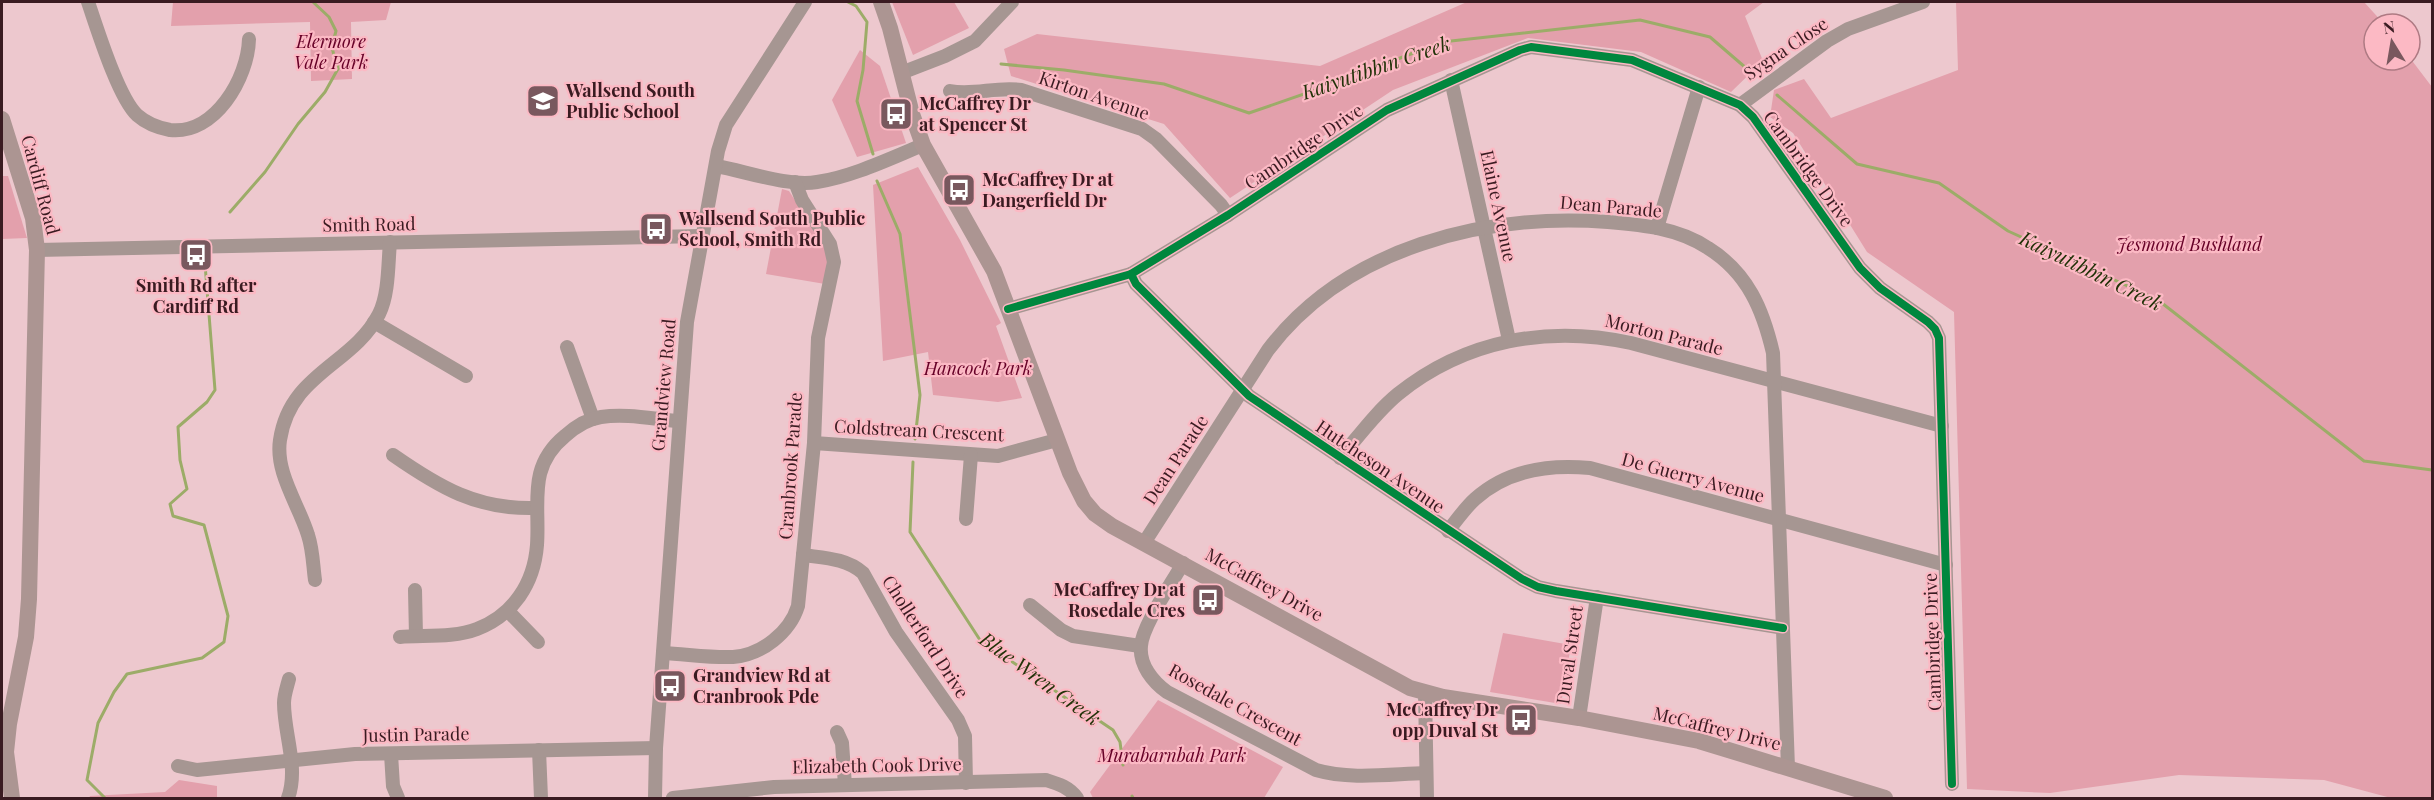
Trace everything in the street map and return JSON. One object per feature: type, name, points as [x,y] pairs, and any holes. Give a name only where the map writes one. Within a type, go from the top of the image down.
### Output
[{"type":"main road","name":"McCaffrey Drive","points":[[881,2],[912,114],[923,145],[994,271],[1070,473],[1089,507],[1112,525],[1410,688],[1425,693],[1579,718],[1699,741],[1885,798]]},
{"type":"main road","name":"Cardiff Road","points":[[2,119],[33,218],[37,250],[27,637],[9,724],[6,752],[12,798]]},
{"type":"street","points":[[88,2],[125,98],[137,115],[151,125],[164,129],[179,131],[195,128],[220,110],[244,69],[249,52],[249,39]]},
{"type":"street","name":"Grandview Road","points":[[655,798],[656,748],[678,421],[687,322],[702,236],[726,124],[805,2]]},
{"type":"street","points":[[901,73],[945,56],[975,41],[1012,2]]},
{"type":"street","name":"Sygna Close","points":[[1740,105],[1827,40],[1848,29],[1923,2]]},
{"type":"street","name":"Cambridge Drive","points":[[1131,274],[1228,215],[1387,110],[1520,50],[1531,47],[1632,60],[1740,105],[1753,117],[1870,279],[1935,329],[1939,338],[1952,784]]},
{"type":"street","name":"Elaine Avenue","points":[[1451,80],[1509,340]]},
{"type":"street","points":[[1658,228],[1699,87]]},
{"type":"street","name":"Kirton Avenue","points":[[950,92],[1003,88],[1021,90],[1142,129],[1156,139],[1228,215]]},
{"type":"street","points":[[716,166],[795,182],[816,183],[923,145]]},
{"type":"street","name":"Cranbrook Parade","points":[[663,653],[734,657],[748,654],[768,644],[794,621],[798,606],[814,443],[819,338],[834,262],[830,244],[802,200],[795,182]]},
{"type":"street","name":"Dean Parade","points":[[1144,543],[1286,327],[1311,304],[1341,283],[1386,259],[1434,239],[1485,227],[1537,220],[1580,220],[1658,228],[1689,237],[1709,248],[1745,282],[1759,304],[1773,353],[1788,768]]},
{"type":"street","name":"Smith Road","points":[[37,250],[702,236]]},
{"type":"street","points":[[315,580],[309,539],[282,466],[280,441],[289,411],[307,384],[353,346],[374,322],[383,301],[390,242]]},
{"type":"street","points":[[1008,309],[1131,274]]},
{"type":"street","name":"Hutcheson Avenue","points":[[1131,274],[1136,284],[1242,391],[1522,579],[1538,587],[1783,628]]},
{"type":"street","points":[[374,322],[455,362],[466,376]]},
{"type":"street","name":"Morton Parade","points":[[1340,458],[1396,395],[1452,359],[1509,340],[1569,334],[1611,339],[1934,426],[1942,426]]},
{"type":"street","points":[[567,347],[593,419]]},
{"type":"street","points":[[400,637],[465,633],[492,623],[508,611],[527,586],[533,571],[537,546],[538,478],[550,451],[575,428],[593,419],[626,416],[678,421]]},
{"type":"street","name":"Coldstream Crescent","points":[[814,443],[971,455],[1005,455],[1057,440]]},
{"type":"street","points":[[393,455],[401,469],[476,501],[513,509],[536,508]]},
{"type":"street","points":[[966,519],[971,455]]},
{"type":"street","name":"De Guerry Avenue","points":[[1448,531],[1474,499],[1497,483],[1529,470],[1557,466],[1590,468],[1946,565]]},
{"type":"street","name":"Chollerford Drive","points":[[802,555],[838,560],[855,566],[863,573],[896,632],[958,720],[965,736],[966,783]]},
{"type":"street","points":[[1030,605],[1072,636],[1140,646],[1147,628],[1183,563]]},
{"type":"street","points":[[415,590],[416,636]]},
{"type":"street","name":"Duval Street","points":[[1579,718],[1597,597]]},
{"type":"street","points":[[508,611],[537,642]]},
{"type":"street","name":"Rosedale Crescent","points":[[1140,646],[1147,670],[1155,683],[1167,692],[1316,770],[1330,774],[1350,775],[1426,772]]},
{"type":"street","points":[[288,798],[292,789],[291,763],[284,702],[289,679]]},
{"type":"street","points":[[1425,693],[1427,798]]},
{"type":"street","points":[[837,732],[842,742],[845,785]]},
{"type":"street","name":"Justin Parade","points":[[178,766],[197,770],[291,763],[355,754],[656,748]]},
{"type":"street","points":[[539,750],[541,798]]},
{"type":"street","points":[[391,754],[393,786],[398,798]]},
{"type":"street","name":"Elizabeth Cook Drive","points":[[673,798],[774,786],[1046,780],[1062,784],[1077,798]]},
{"type":"green space","name":"Elermore Vale Park","points":[[173,2],[391,2],[386,20],[351,22],[352,79],[311,81],[310,22],[171,26]]},
{"type":"green space","points":[[892,2],[954,2],[969,28],[913,55]]},
{"type":"green space","points":[[1467,2],[1764,2],[1745,16],[1763,61],[1731,92],[1641,52],[1528,38],[1393,90],[1230,198],[1164,124],[1011,76],[1004,49],[1037,34],[1320,66]]},
{"type":"green space","name":"Jesmond Bushland","points":[[1956,2],[2364,2],[2373,12],[2362,12],[2362,72],[2421,72],[2432,87],[2432,798],[2391,798],[2324,780],[2179,775],[2050,793],[1967,789],[1954,312],[1867,252],[1793,133],[1770,117],[1774,90],[1804,79],[1831,118],[1958,70]]},
{"type":"green space","points":[[860,50],[880,66],[906,143],[857,157],[832,100]]},
{"type":"green space","name":"Hancock Park","points":[[918,167],[960,240],[1001,323],[996,326],[1022,398],[998,402],[933,395],[928,352],[883,361],[873,185]]},
{"type":"green space","points":[[2,176],[8,176],[27,238],[2,239]]},
{"type":"green space","points":[[782,189],[789,191],[828,251],[825,284],[766,274]]},
{"type":"green space","points":[[1503,633],[1571,645],[1561,704],[1490,692]]},
{"type":"green space","name":"Murabarnbah Park","points":[[1158,700],[1283,767],[1264,798],[1093,798],[1090,792]]},
{"type":"green space","points":[[179,780],[217,786],[217,798],[89,798],[90,796],[165,792]]},
{"type":"waterway","points":[[230,212],[265,172],[298,124],[325,92],[339,67],[333,49],[336,31],[329,17],[313,2]]},
{"type":"waterway","name":"Blue Wren Creek","points":[[848,2],[856,6],[867,22],[863,70],[857,101],[873,154]]},
{"type":"waterway","name":"Kaiyutibbin Creek","points":[[1001,64],[1164,84],[1249,113],[1442,42],[1640,20],[1710,37],[1746,68]]},
{"type":"waterway","name":"Kaiyutibbin Creek","points":[[1777,95],[1857,164],[1939,183],[2008,231],[2158,300],[2364,461],[2432,470]]},
{"type":"waterway","name":"Blue Wren Creek","points":[[877,181],[900,234],[920,395],[915,439]]},
{"type":"waterway","points":[[105,798],[87,780],[98,723],[114,692],[127,674],[202,658],[224,642],[228,616],[204,525],[173,516],[170,504],[187,489],[180,460],[178,427],[207,402],[215,390],[205,264]]},
{"type":"waterway","name":"Blue Wren Creek","points":[[913,462],[910,532],[980,640],[1113,730],[1120,742],[1123,765]]},
{"type":"cycle path","points":[[1131,274],[1228,215],[1387,110],[1520,50],[1531,47],[1632,60],[1740,105],[1753,117],[1860,268],[1880,288],[1928,322],[1935,329],[1939,338],[1952,784]]},
{"type":"cycle path","points":[[1008,309],[1131,274],[1136,284],[1249,396],[1522,579],[1538,587],[1556,591],[1783,628]]},
{"type":"place","name":"Wallsend South Public School","points":[[543,101]]},
{"type":"place","name":"McCaffrey Dr at Spencer St","points":[[896,114]]},
{"type":"place","name":"McCaffrey Dr at Dangerfield Dr","points":[[959,190]]},
{"type":"place","name":"Wallsend South Public School, Smith Rd","points":[[656,229]]},
{"type":"place","name":"Smith Rd after Cardiff Rd","points":[[196,255]]},
{"type":"place","name":"McCaffrey Dr at Rosedale Cres","points":[[1208,600]]},
{"type":"place","name":"Grandview Rd at Cranbrook Pde","points":[[670,686]]},
{"type":"place","name":"McCaffrey Dr opp Duval St","points":[[1521,720]]}]
